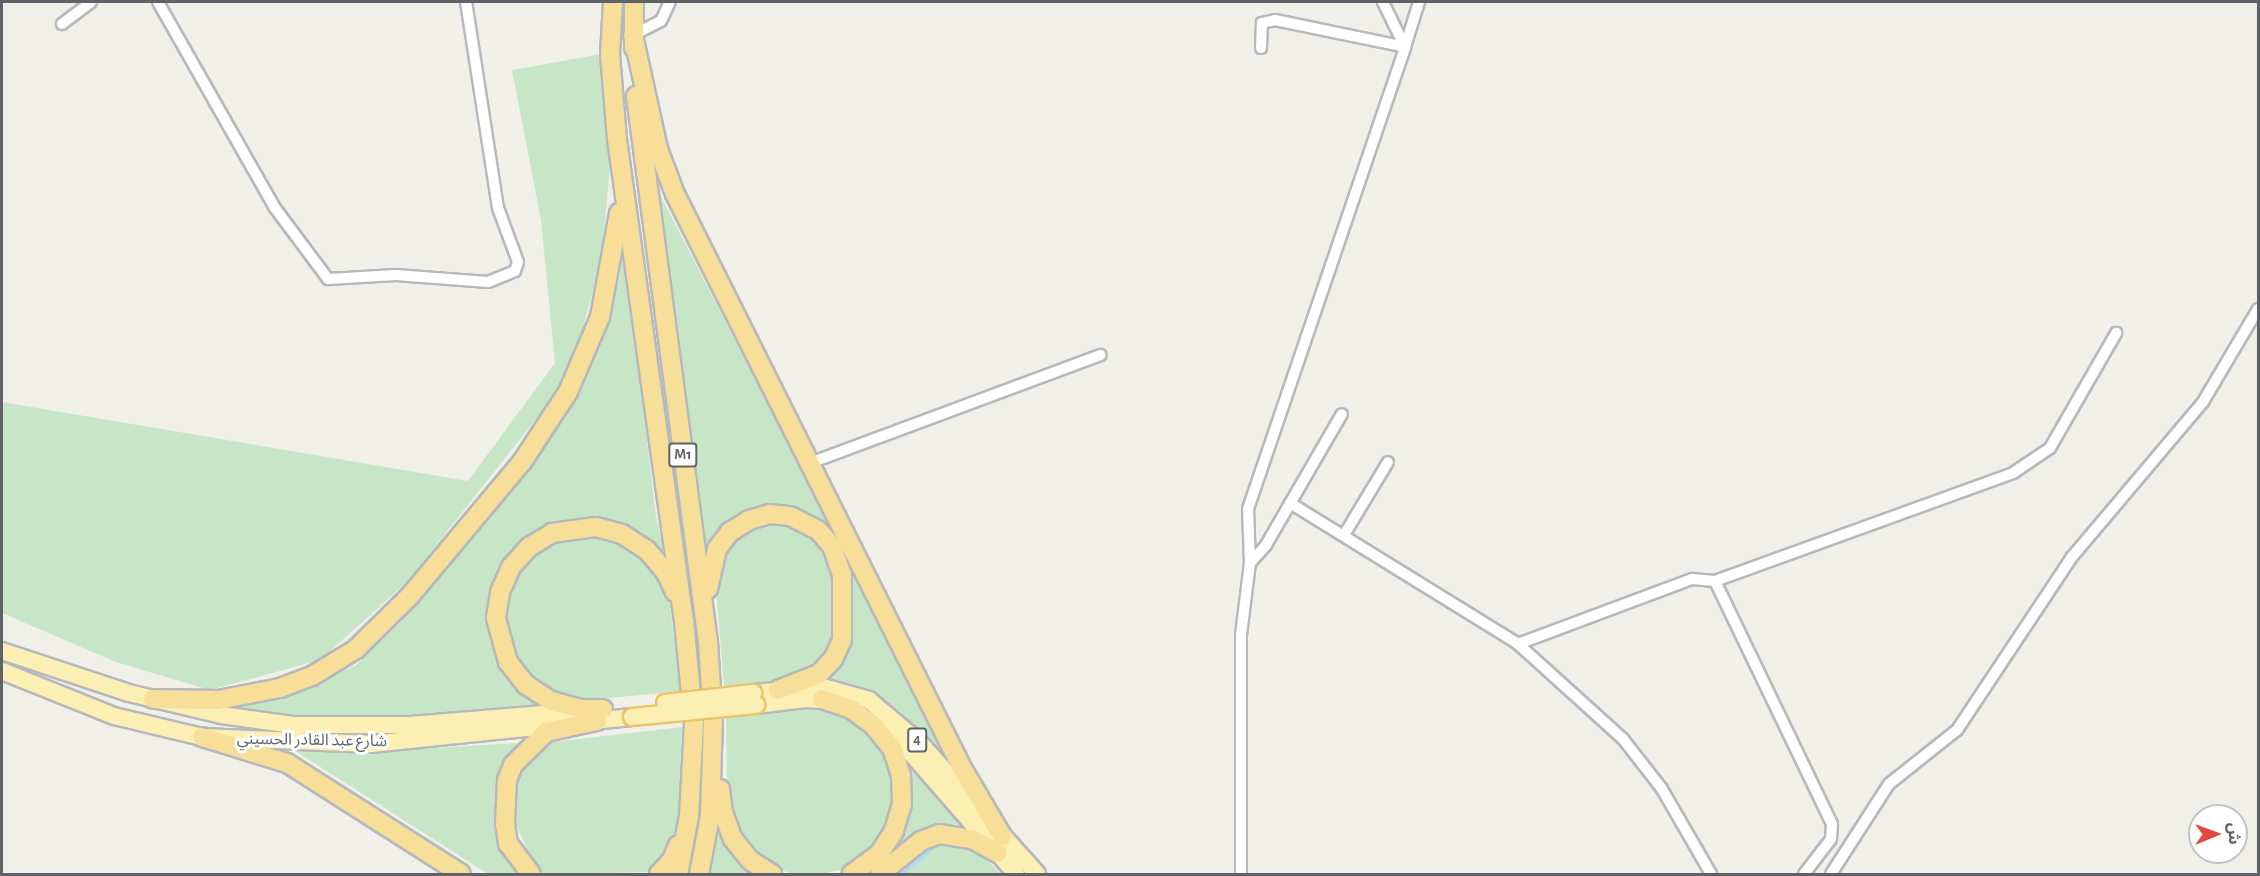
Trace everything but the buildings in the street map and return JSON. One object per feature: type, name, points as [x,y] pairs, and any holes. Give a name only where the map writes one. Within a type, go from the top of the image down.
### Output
[{"type":"highway","name":"M1","points":[[613,2],[610,54],[617,139],[684,621],[694,724],[689,816],[678,874]]},
{"type":"highway","name":"M1","points":[[634,2],[636,105],[708,642],[713,720],[710,816],[699,874]]},
{"type":"highway","points":[[633,35],[658,150],[675,194],[1000,845]]},
{"type":"highway","points":[[153,699],[218,700],[250,695],[280,688],[333,664],[372,635],[409,597],[522,462],[568,392],[600,317],[619,216],[617,139]]},
{"type":"highway","points":[[708,642],[709,569],[723,540],[739,525],[759,516],[780,514],[810,524],[826,537],[840,565],[844,630],[838,650],[819,674],[778,690]]},
{"type":"highway","points":[[600,715],[551,701],[526,685],[507,662],[497,633],[497,605],[504,579],[519,556],[540,539],[565,529],[596,527],[622,534],[647,550],[666,573],[684,621]]},
{"type":"highway","points":[[822,699],[851,709],[874,726],[892,748],[901,776],[902,804],[894,831],[879,855],[851,874]]},
{"type":"highway","points":[[531,874],[508,844],[505,823],[507,780],[513,765],[523,751],[546,732],[600,715]]},
{"type":"highway","points":[[713,720],[727,826],[741,850],[772,874]]},
{"type":"highway","points":[[202,737],[287,763],[461,874]]},
{"type":"highway","points":[[659,874],[672,860],[689,816]]},
{"type":"highway","points":[[880,874],[921,841],[939,834],[1000,845]]},
{"type":"main road","name":"شارع عبد القادر الحسيني","points":[[2,651],[153,699],[221,715],[293,725],[361,727],[600,715]]},
{"type":"main road","name":"شارع عبد القادر الحسيني","points":[[2,671],[114,716],[202,737],[371,744],[600,715],[755,699]]},
{"type":"main road","name":"4","points":[[755,699],[778,690],[838,689],[875,704],[920,743],[1000,845],[1016,874]]},
{"type":"main road","name":"4","points":[[755,699],[822,699],[851,705],[886,728],[1000,845],[1037,874]]},
{"type":"street","points":[[62,24],[91,2]]},
{"type":"street","points":[[158,2],[275,208],[328,279],[396,275],[488,282],[514,271],[518,262],[498,208],[466,2]]},
{"type":"street","points":[[633,35],[661,21],[670,2]]},
{"type":"street","points":[[1383,2],[1405,47]]},
{"type":"street","points":[[1241,874],[1241,635],[1250,563],[1248,509],[1419,2]]},
{"type":"street","points":[[1415,14],[1425,2]]},
{"type":"street","points":[[1261,48],[1262,23],[1275,20],[1405,47]]},
{"type":"street","points":[[1831,874],[1888,784],[1957,730],[2072,556],[2203,402],[2259,309]]},
{"type":"street","points":[[1518,644],[1692,579],[1715,581],[2013,472],[2050,448],[2116,333]]},
{"type":"street","points":[[810,463],[1101,355]]},
{"type":"street","points":[[1250,563],[1266,545],[1342,414]]},
{"type":"street","points":[[1344,535],[1388,462]]},
{"type":"street","points":[[1290,503],[1518,644],[1623,739],[1662,789],[1711,874]]},
{"type":"street","points":[[1715,581],[1832,824],[1831,839],[1804,874]]},
{"type":"green space","points":[[602,54],[610,165],[602,259],[576,353],[547,405],[407,582],[320,660],[210,690],[116,662],[2,613],[2,402],[468,481],[555,363],[541,220],[512,70]]},
{"type":"green space","points":[[658,191],[836,537],[817,520],[741,517],[721,528],[704,559]]},
{"type":"green space","points":[[624,237],[656,517],[665,557],[633,530],[589,517],[551,522],[511,549],[490,593],[487,625],[491,643],[515,686],[544,706],[358,719],[292,718],[230,708],[303,690],[356,665],[400,623],[537,458],[583,388],[620,275]]},
{"type":"green space","points":[[783,523],[805,531],[823,547],[832,569],[835,626],[827,654],[806,674],[778,681],[724,687],[716,588],[722,557],[748,530]]},
{"type":"green space","points":[[601,534],[625,543],[652,565],[668,593],[682,691],[599,699],[575,698],[542,686],[516,661],[503,625],[507,587],[533,550],[556,537]]},
{"type":"green space","points":[[850,567],[951,765],[901,712],[873,693],[826,679],[849,646]]},
{"type":"green space","points":[[810,708],[835,712],[858,723],[877,741],[889,764],[894,789],[891,814],[881,837],[864,856],[843,869],[822,874],[792,874],[767,864],[747,846],[733,823],[727,797],[726,715]]},
{"type":"green space","points":[[682,727],[679,819],[667,855],[654,872],[544,874],[532,862],[517,825],[513,797],[521,767],[544,743]]},
{"type":"green space","points":[[518,743],[503,764],[499,808],[521,874],[488,874],[286,745],[387,751]]},
{"type":"green space","points":[[905,758],[967,832],[861,874],[882,860],[909,781]]},
{"type":"green space","points":[[717,830],[737,862],[756,874],[708,874]]},
{"type":"green space","points":[[950,840],[977,850],[1001,874],[891,874],[926,849]]},
{"type":"waterway","points":[[901,874],[937,844]]}]
